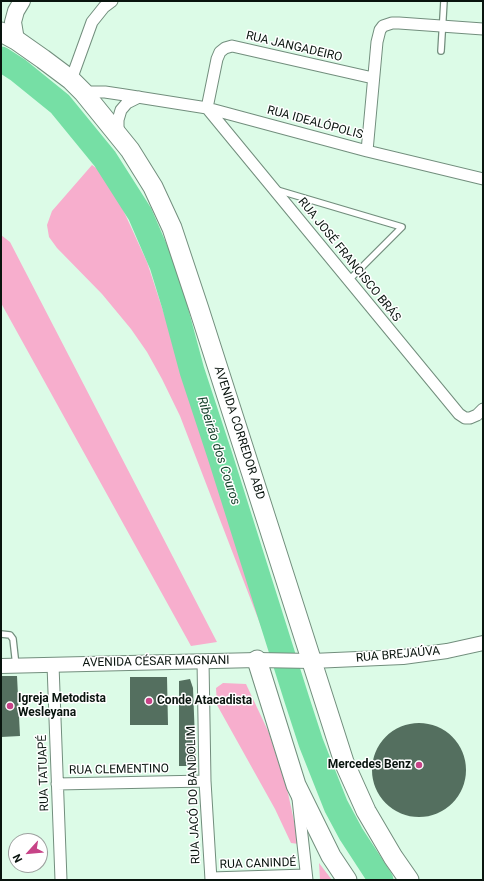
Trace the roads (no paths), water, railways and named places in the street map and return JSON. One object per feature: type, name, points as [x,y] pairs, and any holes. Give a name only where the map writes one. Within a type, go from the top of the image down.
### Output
[{"type":"highway","name":"AVENIDA CORREDOR ABD","points":[[9,36],[77,86],[130,150],[153,187],[172,228],[200,309],[306,661],[344,762],[366,811],[393,857],[409,880]]},
{"type":"highway","points":[[263,660],[296,785],[331,856],[347,880]]},
{"type":"main road","points":[[9,36],[16,11],[22,1]]},
{"type":"street","points":[[77,86],[92,22],[104,7],[112,1]]},
{"type":"street","points":[[367,151],[378,35],[383,26],[392,23],[483,29]]},
{"type":"street","name":"RUA JANGADEIRO","points":[[207,108],[217,59],[220,52],[225,48],[232,46],[373,78]]},
{"type":"street","name":"RUA IDEALÓPOLIS","points":[[77,86],[105,92],[139,96],[207,108],[367,151],[483,179]]},
{"type":"street","points":[[118,135],[118,120],[121,110],[127,103],[139,96]]},
{"type":"street","name":"RUA JOSÉ FRANCISCO BRÁS","points":[[207,108],[459,414],[465,418],[470,418],[480,412]]},
{"type":"street","name":"RUA BREJAÚVA","points":[[306,661],[403,657],[447,651],[483,643]]},
{"type":"street","name":"AVENIDA CÉSAR MAGNANI","points":[[1,666],[263,660],[306,661]]},
{"type":"street","name":"RUA JACÓ DO BANDOLIM","points":[[203,661],[205,781],[211,879]]},
{"type":"street","name":"RUA TATUAPÉ","points":[[53,665],[61,880]]},
{"type":"street","name":"RUA CLEMENTINO","points":[[57,784],[205,781]]},
{"type":"street","name":"RUA CANINDÉ","points":[[211,879],[306,878],[296,785]]},
{"type":"lane","points":[[441,51],[444,1]]},
{"type":"lane","points":[[274,189],[402,227],[349,280]]},
{"type":"lane","points":[[1,634],[10,635],[14,639],[16,666]]},
{"type":"waterway","name":"Ribeirão dos Couros","points":[[1,59],[18,70],[60,104],[105,159],[140,214],[162,265],[192,371],[311,743],[336,806],[351,834],[381,880]]},
{"type":"place","name":"Conde Atacadista","points":[[149,701]]},
{"type":"place","name":"Igreja Metodista Wesleyana","points":[[10,706]]},
{"type":"place","name":"Mercedes Benz","points":[[419,765]]}]
